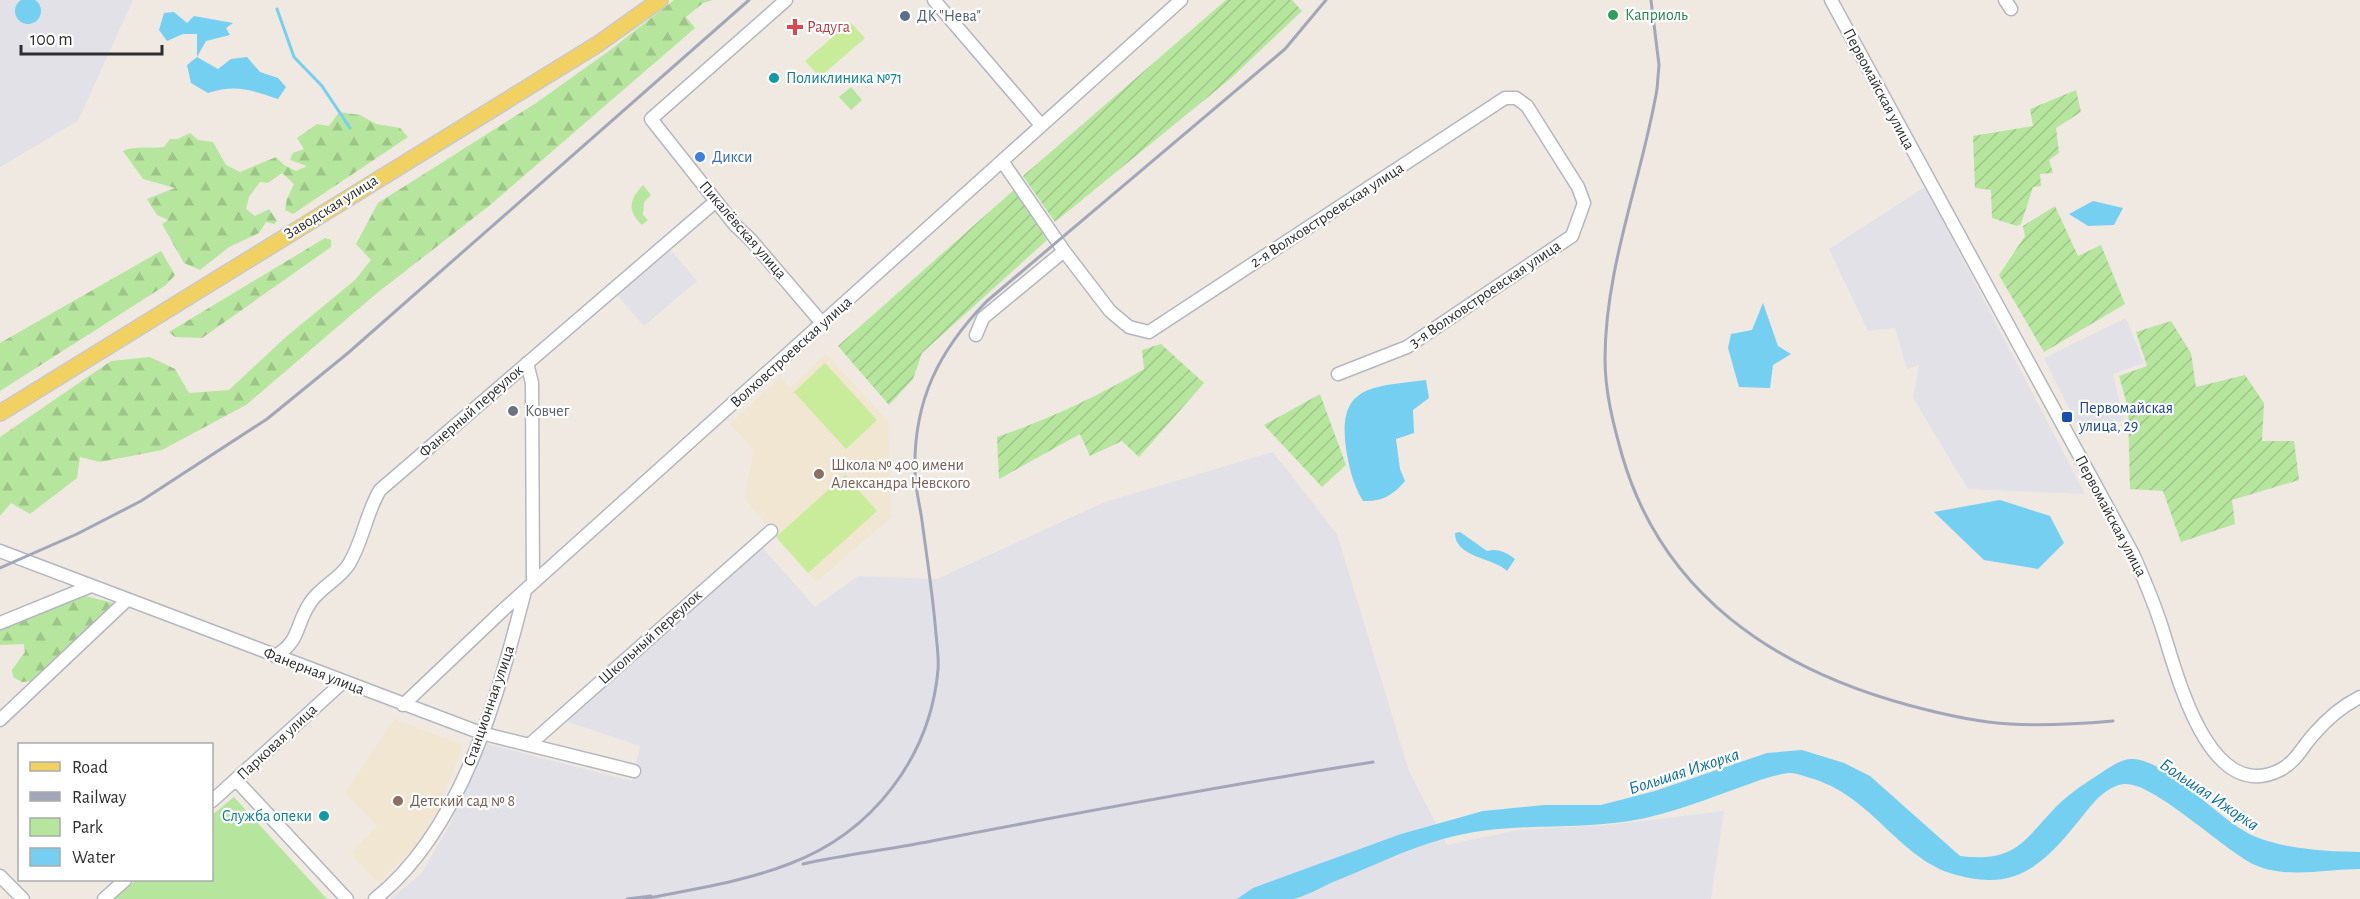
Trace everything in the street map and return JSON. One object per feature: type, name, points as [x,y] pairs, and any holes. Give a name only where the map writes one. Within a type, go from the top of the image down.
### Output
[{"type":"main road","name":"Заводская улица","points":[[0,413],[535,83],[660,0]]},
{"type":"street","name":"Пикалёвская улица","points":[[786,0],[651,119],[716,201],[822,322]]},
{"type":"street","points":[[934,0],[1041,125]]},
{"type":"street","name":"Волховстроевская улица","points":[[403,705],[529,587],[1181,0]]},
{"type":"street","name":"Первомайская улица","points":[[1831,0],[2133,554],[2148,587],[2189,710],[2204,738],[2232,767],[2250,775],[2263,776],[2279,771],[2294,761],[2313,735],[2332,715],[2360,698]]},
{"type":"street","name":"2-я Волховстроевская улица","points":[[1064,251],[1110,311],[1129,327],[1149,332],[1505,98]]},
{"type":"street","name":"3-я Волховстроевская улица","points":[[1338,374],[1407,347],[1572,236],[1584,203],[1578,187],[1527,106],[1516,98],[1505,98]]},
{"type":"street","points":[[975,336],[982,318],[1064,251],[1002,161]]},
{"type":"street","name":"Фанерный переулок","points":[[276,656],[290,648],[308,605],[317,594],[341,575],[350,563],[370,506],[380,490],[716,201]]},
{"type":"street","name":"Станционная улица","points":[[375,899],[396,883],[429,842],[455,796],[481,733],[529,587],[532,383],[527,363]]},
{"type":"street","name":"Школьный переулок","points":[[529,745],[771,531]]},
{"type":"street","name":"Фанерная улица","points":[[0,551],[481,733],[634,771]]},
{"type":"street","points":[[0,623],[91,586]]},
{"type":"street","points":[[0,720],[128,600]]},
{"type":"street","name":"Парковая улица","points":[[213,800],[343,682]]},
{"type":"street","points":[[236,780],[347,899]]},
{"type":"street","points":[[0,876],[23,899]]},
{"type":"street","points":[[104,899],[123,881]]},
{"type":"shaded area","points":[[0,0],[133,0],[78,121],[0,167]]},
{"type":"shaded area","points":[[1925,187],[2085,494],[1968,489],[1913,398],[1919,365],[1907,369],[1895,328],[1868,331],[1829,249]]},
{"type":"shaded area","points":[[671,250],[697,281],[644,326],[617,295]]},
{"type":"shaded area","points":[[2126,318],[2144,363],[2113,374],[2124,420],[2082,435],[2044,358]]},
{"type":"shaded area","name":"Школа № 400 имени Александра Невского","points":[[826,354],[888,421],[891,517],[816,582],[744,498],[754,450],[730,424],[780,377],[790,388]]},
{"type":"shaded area","points":[[1273,452],[1337,534],[1409,771],[1447,845],[1517,830],[1608,825],[1724,811],[1711,899],[390,899],[421,874],[450,824],[482,743],[632,781],[640,746],[563,720],[761,546],[815,607],[858,576],[937,579],[1105,502]]},
{"type":"shaded area","name":"Детский сад № 8","points":[[394,719],[463,745],[438,810],[417,844],[379,884],[350,853],[378,826],[345,793]]},
{"type":"green space","points":[[674,0],[713,0],[703,3],[686,17],[695,28],[489,206],[377,293],[246,405],[162,450],[100,462],[80,457],[77,478],[30,514],[11,503],[0,516],[0,437],[111,361],[150,357],[175,369],[189,393],[229,390],[287,336],[355,280],[371,260],[356,244],[378,203],[536,103],[609,51]]},
{"type":"green space","points":[[1226,0],[1292,0],[1302,11],[1230,79],[1055,222],[1023,176]]},
{"type":"green space","points":[[850,22],[865,38],[820,77],[805,61]]},
{"type":"green space","points":[[851,87],[862,100],[851,110],[839,97]]},
{"type":"green space","points":[[2076,90],[2081,112],[2056,128],[2059,153],[2049,160],[2053,173],[2040,174],[2041,186],[2033,187],[2021,224],[2017,226],[1992,218],[1991,190],[1975,188],[1973,136],[2033,126],[2030,109]]},
{"type":"green space","points":[[339,112],[360,115],[376,124],[400,128],[408,137],[293,214],[285,210],[294,184],[282,173],[268,183],[260,182],[249,197],[246,209],[255,216],[269,209],[277,221],[274,224],[266,222],[259,233],[229,247],[200,270],[184,263],[162,224],[168,220],[157,215],[147,199],[175,188],[143,179],[123,151],[164,147],[170,139],[178,139],[190,133],[198,140],[213,142],[226,165],[240,172],[276,157],[284,165],[296,171],[307,166],[290,160],[293,153],[304,149],[297,138],[317,124],[329,126]]},
{"type":"green space","points":[[643,185],[651,195],[644,202],[643,215],[648,220],[642,225],[634,215],[632,205]]},
{"type":"green space","points":[[1015,189],[1047,240],[922,353],[913,379],[889,405],[838,346]]},
{"type":"green space","points":[[2055,206],[2078,256],[2101,245],[2125,304],[2044,352],[1999,275],[2025,236],[2023,226]]},
{"type":"green space","points":[[325,238],[331,240],[331,247],[202,338],[175,337],[169,332]]},
{"type":"green space","points":[[161,251],[175,275],[166,285],[0,391],[0,343]]},
{"type":"green space","points":[[2171,321],[2191,353],[2196,387],[2245,375],[2264,403],[2262,441],[2294,441],[2299,480],[2232,500],[2235,524],[2181,542],[2163,491],[2130,489],[2128,408],[2119,376],[2147,366],[2136,332]]},
{"type":"green space","points":[[1161,344],[1204,383],[1139,457],[1122,441],[1090,456],[1080,434],[999,479],[997,437],[1035,423],[1109,389],[1144,369],[1142,350]]},
{"type":"green space","points":[[825,363],[877,420],[846,449],[794,392]]},
{"type":"green space","points":[[1320,394],[1346,465],[1322,487],[1264,425]]},
{"type":"green space","points":[[845,475],[877,511],[808,573],[776,537]]},
{"type":"green space","points":[[78,594],[113,603],[33,681],[22,682],[13,677],[12,670],[25,652],[24,644],[0,645],[0,627]]},
{"type":"green space","points":[[234,797],[327,899],[113,899],[135,881],[213,881],[213,814]]},
{"type":"water","points":[[23,-1],[33,-1],[40,6],[40,16],[33,23],[23,23],[16,16],[16,6]]},
{"type":"water","points":[[174,12],[187,23],[194,16],[233,23],[226,28],[230,35],[206,41],[197,57],[197,34],[183,34],[167,41],[159,30],[164,13]]},
{"type":"water","points":[[197,57],[218,69],[231,59],[247,57],[260,72],[278,78],[286,87],[278,99],[243,89],[218,90],[208,93],[191,83],[187,65]]},
{"type":"water","points":[[2093,201],[2123,208],[2114,225],[2088,226],[2069,214]]},
{"type":"water","points":[[1763,303],[1778,346],[1791,354],[1773,365],[1770,388],[1739,387],[1728,348],[1731,334],[1752,330]]},
{"type":"water","points":[[1426,380],[1429,398],[1413,410],[1414,433],[1396,439],[1400,469],[1405,481],[1387,497],[1363,501],[1354,482],[1347,455],[1345,427],[1348,411],[1354,400],[1364,392],[1376,387]]},
{"type":"water","points":[[2000,500],[2050,516],[2064,543],[2038,569],[1984,560],[1934,512]]},
{"type":"water","points":[[1460,532],[1487,551],[1502,552],[1515,559],[1507,571],[1501,566],[1468,552],[1461,548],[1457,541],[1455,533]]},
{"type":"water","points":[[1802,750],[1844,763],[1870,776],[1960,856],[1995,856],[2019,845],[2074,791],[2113,765],[2130,759],[2144,761],[2160,768],[2241,829],[2256,837],[2307,849],[2360,852],[2360,869],[2280,872],[2255,865],[2152,793],[2137,786],[2124,784],[2102,795],[2057,846],[2028,870],[2012,877],[1994,880],[1974,879],[1950,873],[1914,853],[1866,810],[1829,785],[1789,773],[1641,819],[1616,823],[1468,833],[1415,848],[1298,898],[1237,899],[1253,888],[1401,834],[1483,811],[1544,805],[1601,805],[1655,791],[1767,753]]},
{"type":"waterway","points":[[277,9],[294,57],[322,86],[350,128]]},
{"type":"railway","points":[[0,568],[77,534],[141,501],[267,419],[348,353],[749,0]]},
{"type":"railway","points":[[644,899],[736,880],[789,864],[819,850],[846,833],[871,812],[892,788],[909,762],[923,733],[933,702],[938,670],[933,606],[915,472],[916,446],[924,400],[943,358],[955,338],[987,301],[1285,49],[1326,0]]},
{"type":"railway","points":[[1651,0],[1659,65],[1657,89],[1617,257],[1607,325],[1605,371],[1608,395],[1622,455],[1640,504],[1665,548],[1695,586],[1730,619],[1770,647],[1813,670],[1859,690],[1920,708],[1984,721],[2036,725],[2113,721]]},
{"type":"railway","points":[[803,864],[1155,799],[1373,762]]},
{"type":"railway","points":[[627,899],[651,896]]},
{"type":"place","name":"Каприоль","points":[[1613,15]]},
{"type":"place","name":"ДК \"Нева\"","points":[[905,16]]},
{"type":"place","name":"Радуга","points":[[795,27]]},
{"type":"place","name":"Поликлиника №71","points":[[774,78]]},
{"type":"place","name":"Дикси","points":[[700,157]]},
{"type":"place","name":"Ковчег","points":[[513,411]]},
{"type":"place","name":"Первомайская улица, 29","points":[[2067,417]]},
{"type":"place","name":"Школа № 400 имени Александра Невского","points":[[819,474]]},
{"type":"place","name":"Детский сад № 8","points":[[398,801]]},
{"type":"place","name":"Служба опеки","points":[[324,816]]},
{"type":"water label","name":"Большая Ижорка","points":[[1684,772]]},
{"type":"water label","name":"Большая Ижорка","points":[[2209,795]]}]
